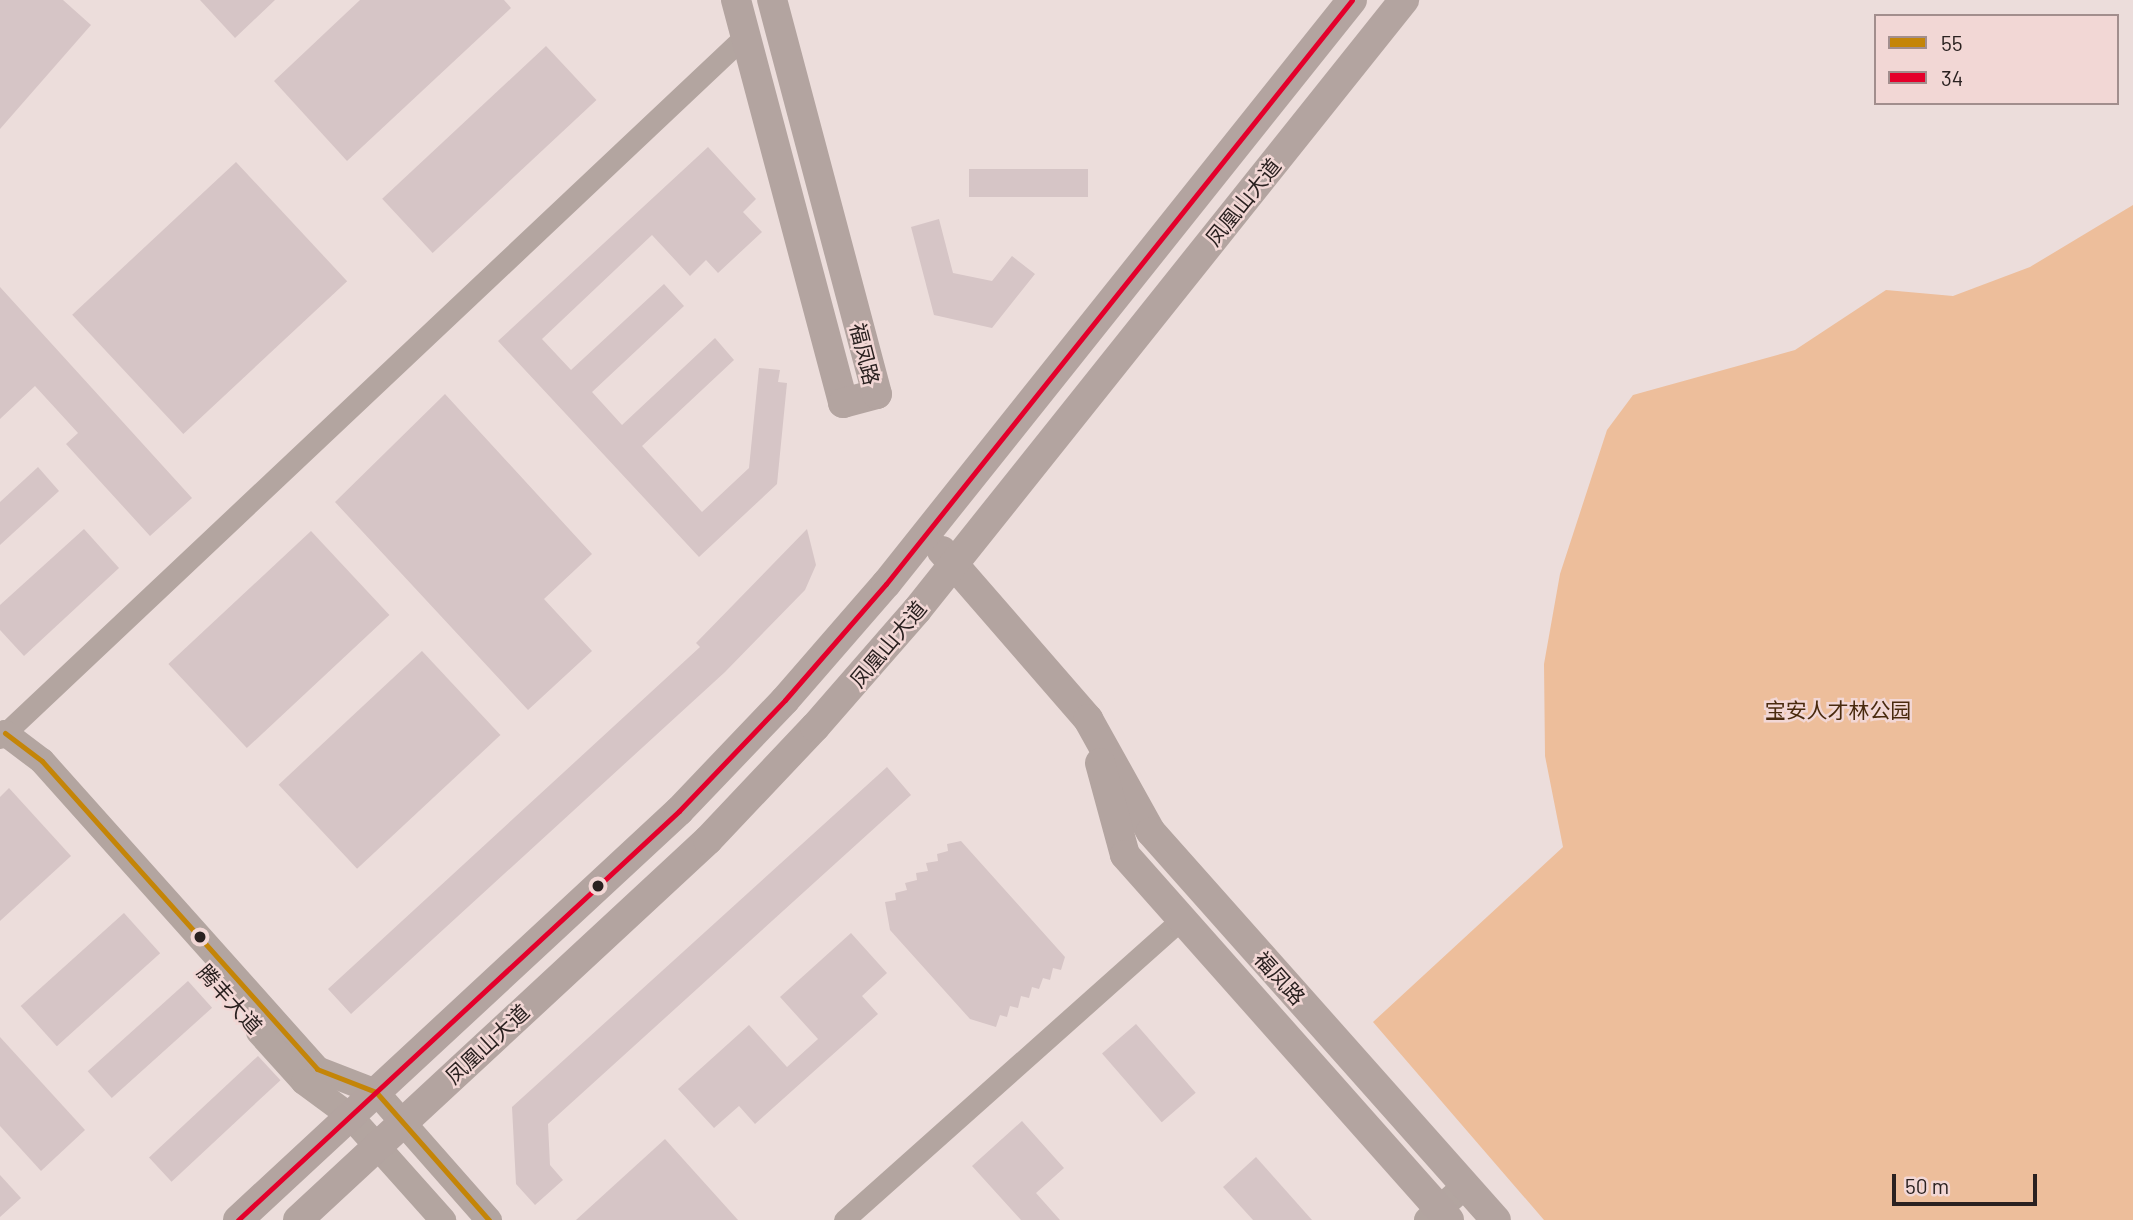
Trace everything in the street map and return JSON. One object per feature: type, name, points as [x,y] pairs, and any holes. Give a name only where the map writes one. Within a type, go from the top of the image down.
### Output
[{"type":"main road","name":"福凤路","points":[[736,0],[843,403],[877,394],[772,0]]},
{"type":"main road","name":"凤凰山大道","points":[[238,1220],[688,802],[785,700],[926,533],[1352,0]]},
{"type":"main road","name":"凤凰山大道","points":[[298,1220],[708,840],[815,727],[954,564],[1404,0]]},
{"type":"main road","name":"福凤路","points":[[926,533],[1088,719],[1151,832],[1496,1220]]},
{"type":"main road","name":"福凤路","points":[[1088,719],[1125,855],[1438,1216]]},
{"type":"street","points":[[2,733],[745,36]]},
{"type":"street","name":"腾丰大道","points":[[2,733],[41,761],[317,1069],[376,1092],[489,1220]]},
{"type":"street","name":"腾丰大道","points":[[2,733],[28,771],[304,1082],[350,1116],[443,1220]]},
{"type":"street","points":[[844,1220],[1182,919]]},
{"type":"street","points":[[1438,1216],[1465,1186]]},
{"type":"green space","name":"宝安人才林公园","points":[[2133,205],[2133,1220],[1544,1220],[1373,1022],[1563,847],[1545,756],[1544,664],[1560,574],[1607,430],[1633,395],[1795,350],[1886,290],[1953,296],[2030,267]]},
{"type":"building","points":[[0,0],[63,0],[91,25],[0,129]]},
{"type":"building","points":[[200,0],[275,0],[235,38]]},
{"type":"building","points":[[360,0],[504,0],[511,8],[347,161],[274,81]]},
{"type":"building","points":[[546,46],[596,100],[433,253],[382,199]]},
{"type":"building","points":[[708,147],[756,199],[743,212],[762,232],[718,273],[706,260],[690,276],[652,235],[542,339],[571,370],[664,284],[684,306],[592,392],[622,425],[715,338],[734,360],[642,446],[702,512],[749,468],[759,368],[780,370],[778,382],[787,383],[777,484],[699,557],[498,341]]},
{"type":"building","points":[[236,162],[347,281],[183,434],[72,315]]},
{"type":"building","points":[[969,169],[1088,169],[1088,197],[969,197]]},
{"type":"building","points":[[939,219],[953,273],[992,281],[1012,256],[1035,274],[992,328],[934,315],[911,227]]},
{"type":"building","points":[[0,287],[192,498],[150,536],[66,444],[78,433],[35,386],[0,419]]},
{"type":"building","points":[[445,394],[592,554],[544,599],[592,651],[528,710],[335,502]]},
{"type":"building","points":[[38,467],[59,491],[0,545],[0,502]]},
{"type":"building","points":[[84,529],[119,568],[24,656],[0,630],[0,605]]},
{"type":"building","points":[[807,529],[816,565],[805,590],[725,672],[351,1014],[328,989],[700,647],[696,643]]},
{"type":"building","points":[[311,531],[389,615],[247,748],[168,664]]},
{"type":"building","points":[[422,651],[500,735],[357,869],[279,785]]},
{"type":"building","points":[[887,767],[911,795],[548,1124],[550,1165],[563,1180],[535,1205],[516,1184],[512,1107]]},
{"type":"building","points":[[9,788],[71,856],[0,921],[0,797]]},
{"type":"building","points":[[961,841],[1065,957],[1061,970],[1053,968],[1050,980],[1043,978],[1039,989],[1032,987],[1029,998],[1021,996],[1018,1008],[1010,1006],[1007,1017],[1000,1015],[996,1027],[970,1019],[890,930],[885,902],[896,900],[895,893],[907,890],[905,883],[917,880],[916,873],[928,871],[926,863],[938,861],[937,854],[948,851],[947,844]]},
{"type":"building","points":[[124,913],[160,953],[57,1046],[21,1006]]},
{"type":"building","points":[[851,933],[887,973],[862,996],[878,1014],[755,1124],[739,1106],[714,1128],[678,1089],[749,1025],[787,1067],[818,1039],[780,997]]},
{"type":"building","points":[[188,981],[212,1008],[112,1098],[88,1071]]},
{"type":"building","points":[[1136,1024],[1196,1093],[1162,1122],[1102,1054]]},
{"type":"building","points":[[0,1037],[85,1130],[41,1171],[0,1126]]},
{"type":"building","points":[[258,1056],[281,1080],[172,1182],[149,1158]]},
{"type":"building","points":[[1022,1121],[1064,1168],[1036,1193],[1060,1220],[1021,1220],[972,1166]]},
{"type":"building","points":[[665,1139],[738,1220],[576,1220]]},
{"type":"building","points":[[1256,1157],[1312,1220],[1253,1220],[1223,1187]]},
{"type":"building","points":[[0,1175],[21,1198],[0,1217]]},
{"type":"transit line","name":"34","points":[[238,1220],[679,811],[785,700],[886,584],[1352,0]]},
{"type":"transit line","name":"55","points":[[5,733],[42,761],[317,1069],[376,1092],[489,1220]]}]
